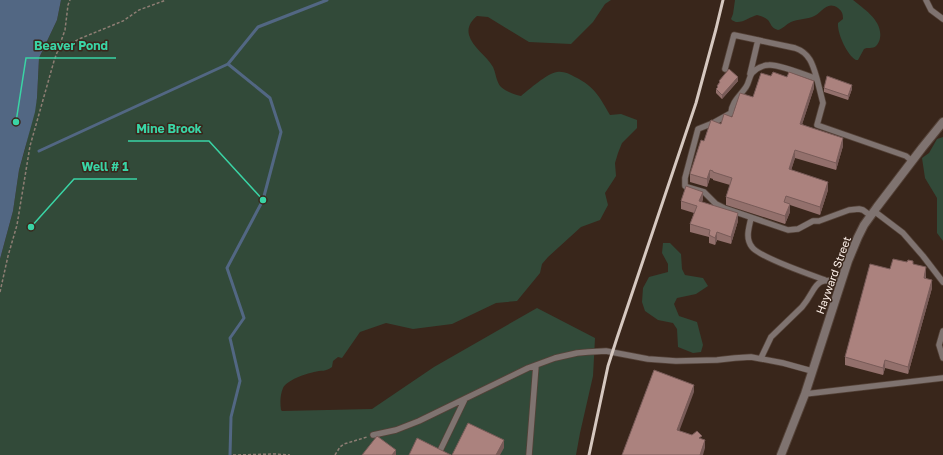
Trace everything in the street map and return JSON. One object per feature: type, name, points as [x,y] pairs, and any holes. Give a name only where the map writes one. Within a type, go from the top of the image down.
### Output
[{"type":"street","name":"Hayward Street","points":[[782,455],[812,371],[841,282],[862,229],[912,160],[943,122]]},
{"type":"lane","points":[[926,0],[931,10],[943,18]]},
{"type":"lane","points":[[725,69],[734,35],[795,48],[805,52],[814,68],[823,103],[817,125],[906,156],[912,160]]},
{"type":"lane","points":[[758,40],[746,87],[734,102],[730,113],[713,123],[698,129],[684,183],[685,186],[704,192],[716,204],[724,208],[788,230],[798,229],[813,221],[850,210],[863,210],[873,214],[903,233],[943,282]]},
{"type":"lane","points":[[750,76],[758,69],[772,65],[817,79]]},
{"type":"lane","points":[[751,218],[748,235],[750,244],[756,251],[781,263],[825,280],[841,282]]},
{"type":"lane","points":[[761,358],[771,337],[806,302],[817,284],[825,280]]},
{"type":"lane","points":[[943,330],[939,345],[943,358]]},
{"type":"lane","points":[[373,435],[404,427],[536,365],[572,354],[601,351],[648,359],[676,361],[718,360],[742,357],[761,358],[812,371]]},
{"type":"lane","points":[[529,455],[536,365]]},
{"type":"lane","points":[[804,394],[943,378]]},
{"type":"lane","points":[[438,455],[465,399]]},
{"type":"path","points":[[0,292],[17,225],[30,146],[65,30],[70,0]]},
{"type":"path","points":[[58,51],[79,39],[123,21],[139,10],[166,0]]},
{"type":"path","points":[[335,455],[344,444],[373,435]]},
{"type":"path","points":[[232,455],[290,455]]},
{"type":"green space","points":[[61,0],[611,0],[605,4],[593,22],[571,44],[529,42],[488,17],[477,16],[471,22],[469,27],[469,35],[473,44],[493,67],[499,85],[508,91],[521,96],[538,82],[553,73],[564,72],[592,88],[610,115],[621,114],[637,120],[637,128],[622,143],[618,153],[615,163],[616,176],[605,193],[608,205],[600,220],[581,227],[548,257],[542,264],[540,273],[517,301],[496,303],[452,324],[413,329],[386,323],[360,332],[342,358],[338,357],[333,361],[330,369],[306,374],[288,382],[283,388],[280,399],[282,411],[372,409],[434,367],[537,308],[595,338],[593,376],[576,455],[0,455],[0,259],[13,211],[19,170],[37,98],[39,58],[57,20]]},
{"type":"green space","points":[[735,0],[853,0],[867,11],[876,21],[879,26],[880,40],[875,47],[864,49],[858,60],[856,60],[849,54],[841,38],[838,23],[843,19],[843,17],[841,11],[834,6],[827,7],[810,18],[791,22],[778,30],[772,27],[767,19],[757,15],[740,22],[731,19]]},
{"type":"green space","points":[[943,137],[943,241],[937,233],[937,198],[925,178],[922,158],[929,153],[937,139]]},
{"type":"green space","points":[[663,243],[670,243],[681,254],[682,269],[685,275],[703,278],[708,286],[696,294],[677,298],[674,304],[679,316],[697,322],[703,345],[701,352],[693,353],[678,347],[677,329],[673,323],[658,320],[645,311],[642,302],[643,288],[649,277],[668,272],[668,264],[662,253]]},
{"type":"water","points":[[0,0],[61,0],[57,20],[39,58],[35,112],[19,170],[13,211],[0,259]]},
{"type":"building","points":[[729,69],[738,77],[722,95],[716,89],[720,82],[719,81]]},
{"type":"building","points":[[773,72],[787,77],[789,72],[814,81],[800,124],[843,138],[836,163],[795,150],[789,169],[828,182],[820,207],[786,196],[784,202],[790,204],[785,216],[726,197],[732,178],[710,170],[707,179],[690,174],[701,140],[704,141],[711,120],[721,124],[724,114],[732,117],[740,93],[753,97],[761,73],[771,76]]},
{"type":"building","points":[[827,76],[852,85],[848,96],[824,88]]},
{"type":"building","points":[[686,186],[703,192],[699,201],[738,213],[731,237],[717,232],[715,238],[709,235],[710,230],[690,224],[697,206],[681,201]]},
{"type":"building","points":[[893,259],[907,262],[908,260],[913,261],[913,264],[926,267],[924,278],[932,280],[908,367],[885,360],[883,368],[845,357],[870,264],[890,269]]},
{"type":"building","points":[[654,370],[694,385],[677,430],[692,435],[697,431],[702,436],[699,438],[705,440],[700,455],[622,455]]},
{"type":"building","points":[[468,423],[504,440],[496,455],[452,455]]},
{"type":"building","points":[[377,436],[396,450],[392,455],[362,455]]},
{"type":"building","points":[[417,438],[451,455],[409,455]]},
{"type":"waterway","points":[[230,455],[231,417],[240,381],[230,338],[244,318],[227,268],[263,200],[281,132],[270,98],[228,64],[258,27],[327,0]]},
{"type":"waterway","points":[[39,151],[228,64]]},
{"type":"railway","points":[[589,455],[608,366],[696,103],[723,0]]},
{"type":"place","name":"Beaver Pond","points":[[16,122]]},
{"type":"place","name":"Mine Brook","points":[[263,200]]},
{"type":"place","name":"Well # 1","points":[[31,227]]}]
